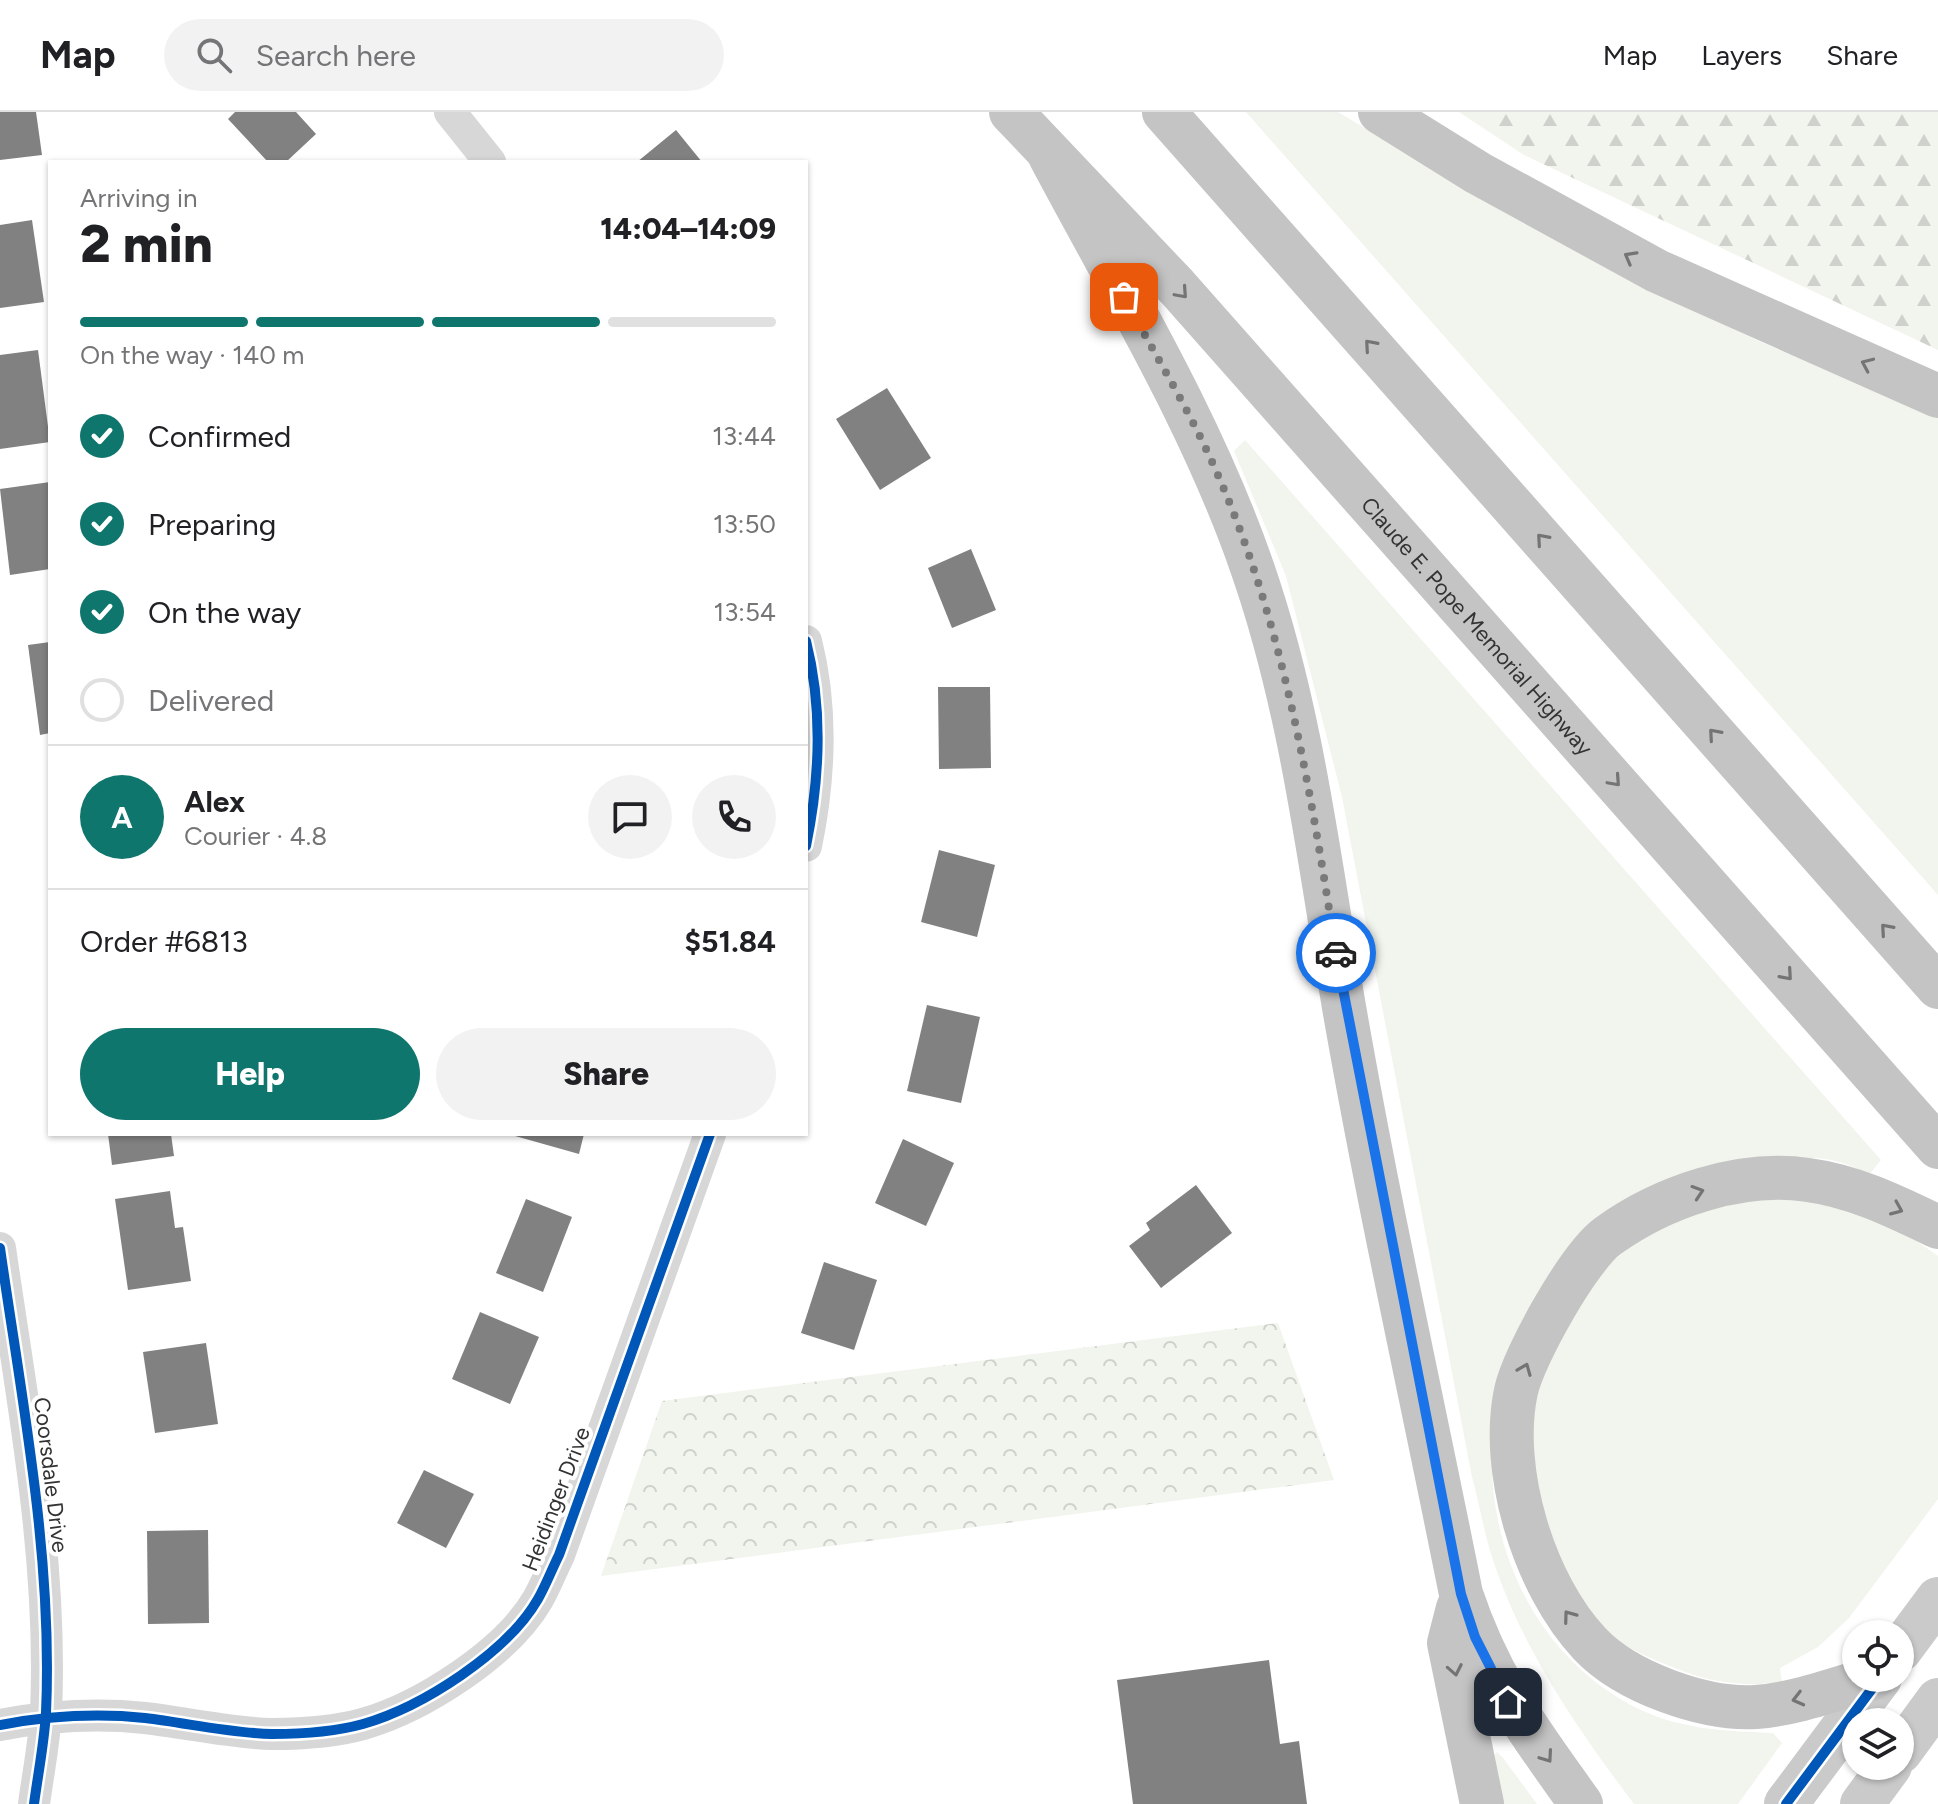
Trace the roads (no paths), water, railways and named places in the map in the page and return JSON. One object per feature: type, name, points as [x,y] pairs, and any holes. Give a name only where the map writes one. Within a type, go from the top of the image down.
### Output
[{"type":"highway","name":"Claude E. Pope Memorial Highway","points":[[1011,112],[1177,287],[1938,1147]]},
{"type":"highway","points":[[1164,112],[1938,987]]},
{"type":"highway","points":[[1380,112],[1478,173],[1657,271],[1938,396]]},
{"type":"highway","points":[[1050,156],[1180,395],[1214,466],[1272,628],[1296,722],[1345,1009],[1461,1594],[1475,1637],[1502,1691],[1581,1804]]},
{"type":"highway","points":[[1842,1686],[1754,1707],[1709,1704],[1646,1683],[1591,1645],[1552,1593],[1523,1522],[1513,1463],[1516,1390],[1548,1314],[1605,1238],[1655,1207],[1705,1188],[1805,1179],[1856,1191],[1938,1227]]},
{"type":"highway","points":[[1461,1594],[1449,1643],[1482,1804]]},
{"type":"main road","points":[[1914,1631],[1938,1599]]},
{"type":"main road","points":[[1786,1804],[1870,1692]]},
{"type":"main road","points":[[1914,1733],[1938,1700]]},
{"type":"main road","points":[[1862,1804],[1880,1780]]},
{"type":"street","points":[[450,112],[488,160]]},
{"type":"street","points":[[808,657],[819,747],[808,836]]},
{"type":"street","name":"Heidinger Drive","points":[[0,1725],[46,1715],[143,1718],[270,1734],[321,1732],[363,1724],[412,1705],[484,1656],[511,1633],[538,1601],[559,1555],[709,1136]]},
{"type":"street","name":"Coorsdale Drive","points":[[0,1248],[41,1528],[46,1610],[46,1715],[34,1804]]}]
